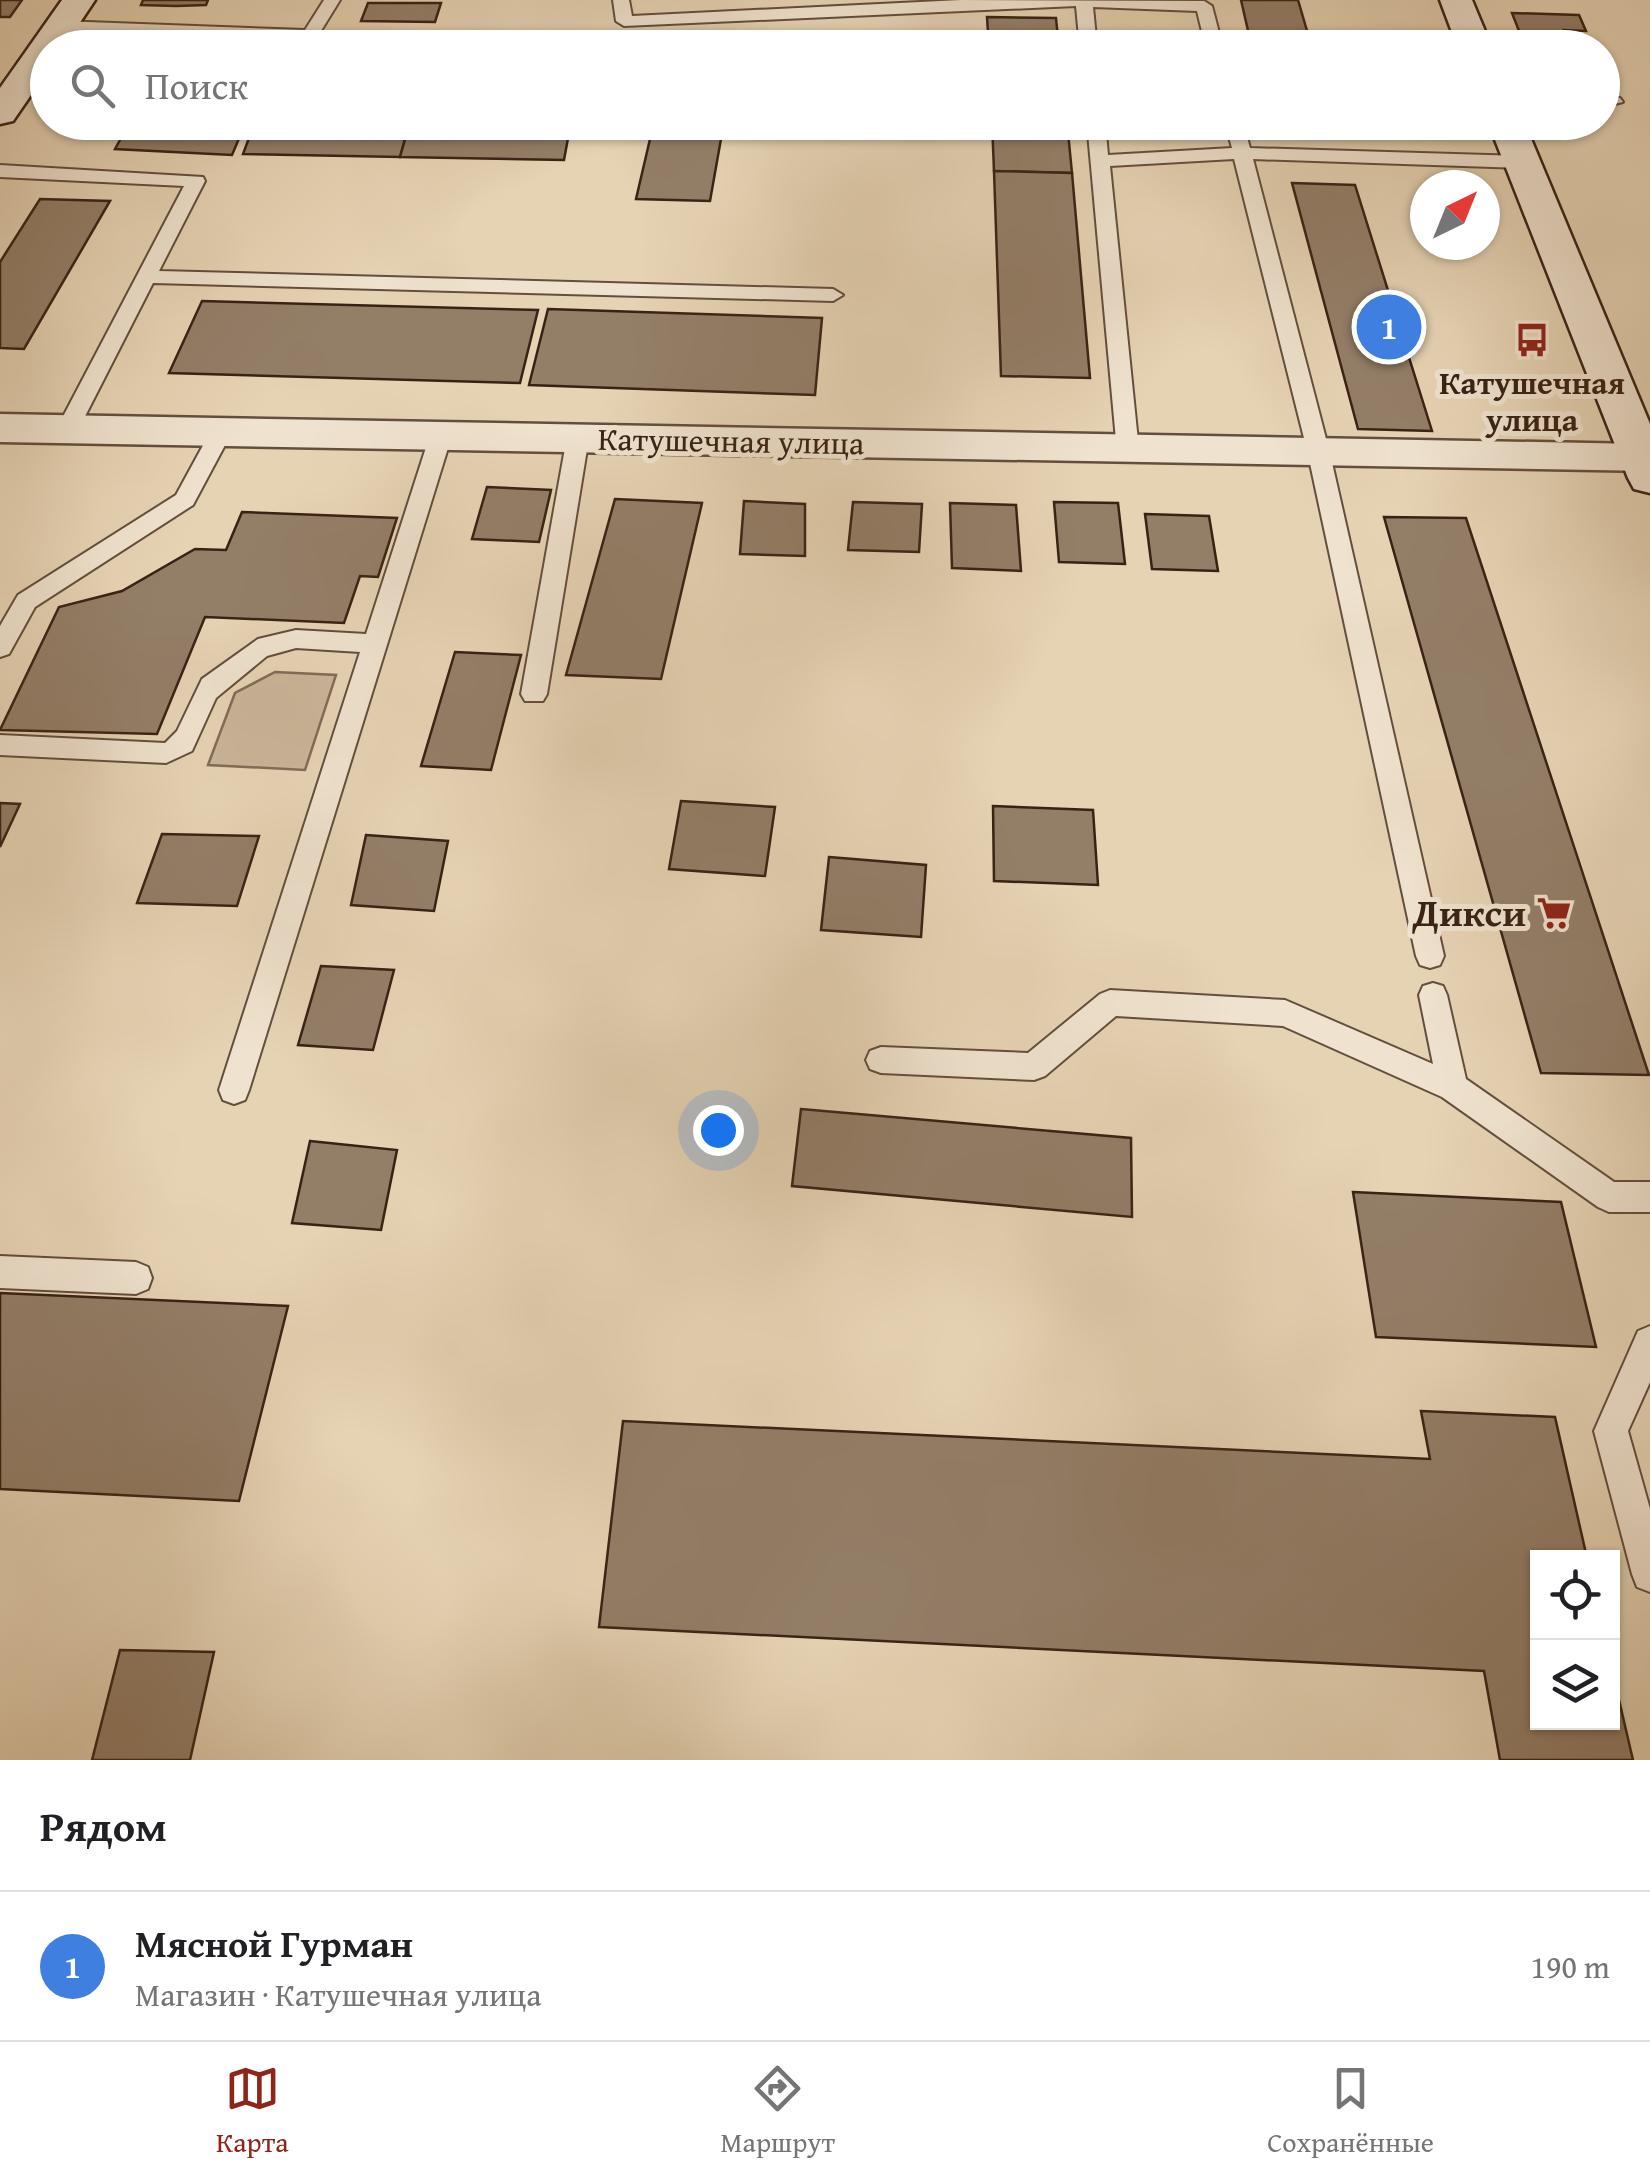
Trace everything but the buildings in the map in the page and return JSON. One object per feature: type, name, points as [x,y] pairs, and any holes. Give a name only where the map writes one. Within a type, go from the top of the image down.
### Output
[{"type":"street","points":[[1456,0],[1468,30]]},
{"type":"street","points":[[0,113],[30,70]]},
{"type":"street","points":[[1513,140],[1646,468]]},
{"type":"street","name":"Катушечная улица","points":[[0,428],[1319,454],[1646,468]]},
{"type":"lane","points":[[313,30],[332,0]]},
{"type":"lane","points":[[621,0],[624,21],[1065,0],[1204,6],[1210,30]]},
{"type":"lane","points":[[1084,1],[1087,30]]},
{"type":"lane","points":[[70,13],[264,30]]},
{"type":"lane","points":[[1098,140],[1128,451]]},
{"type":"lane","points":[[1239,140],[1319,454],[1430,956]]},
{"type":"lane","points":[[1100,160],[1242,153],[1522,162]]},
{"type":"lane","points":[[0,171],[196,181],[67,430]]},
{"type":"lane","points":[[146,277],[833,294]]},
{"type":"lane","points":[[0,648],[26,602],[184,500],[220,432]]},
{"type":"lane","points":[[234,1090],[441,436]]},
{"type":"lane","points":[[534,694],[578,437]]},
{"type":"lane","points":[[0,745],[166,753],[178,750],[185,743],[208,688],[264,646],[283,640],[375,644]]},
{"type":"lane","points":[[1434,994],[1453,1088]]},
{"type":"lane","points":[[881,1060],[1034,1067],[1110,1003],[1285,1012],[1453,1088],[1609,1197],[1650,1196]]},
{"type":"lane","points":[[0,1272],[136,1278]]},
{"type":"lane","points":[[1650,1343],[1611,1431],[1650,1574]]},
{"type":"shaded area","points":[[275,672],[336,675],[305,770],[208,765],[235,693]]},
{"type":"place","name":"Мясной Гурман","points":[[1389,327]]},
{"type":"place","name":"Катушечная улица","points":[[1532,340]]},
{"type":"place","name":"Дикси","points":[[1554,913]]}]
